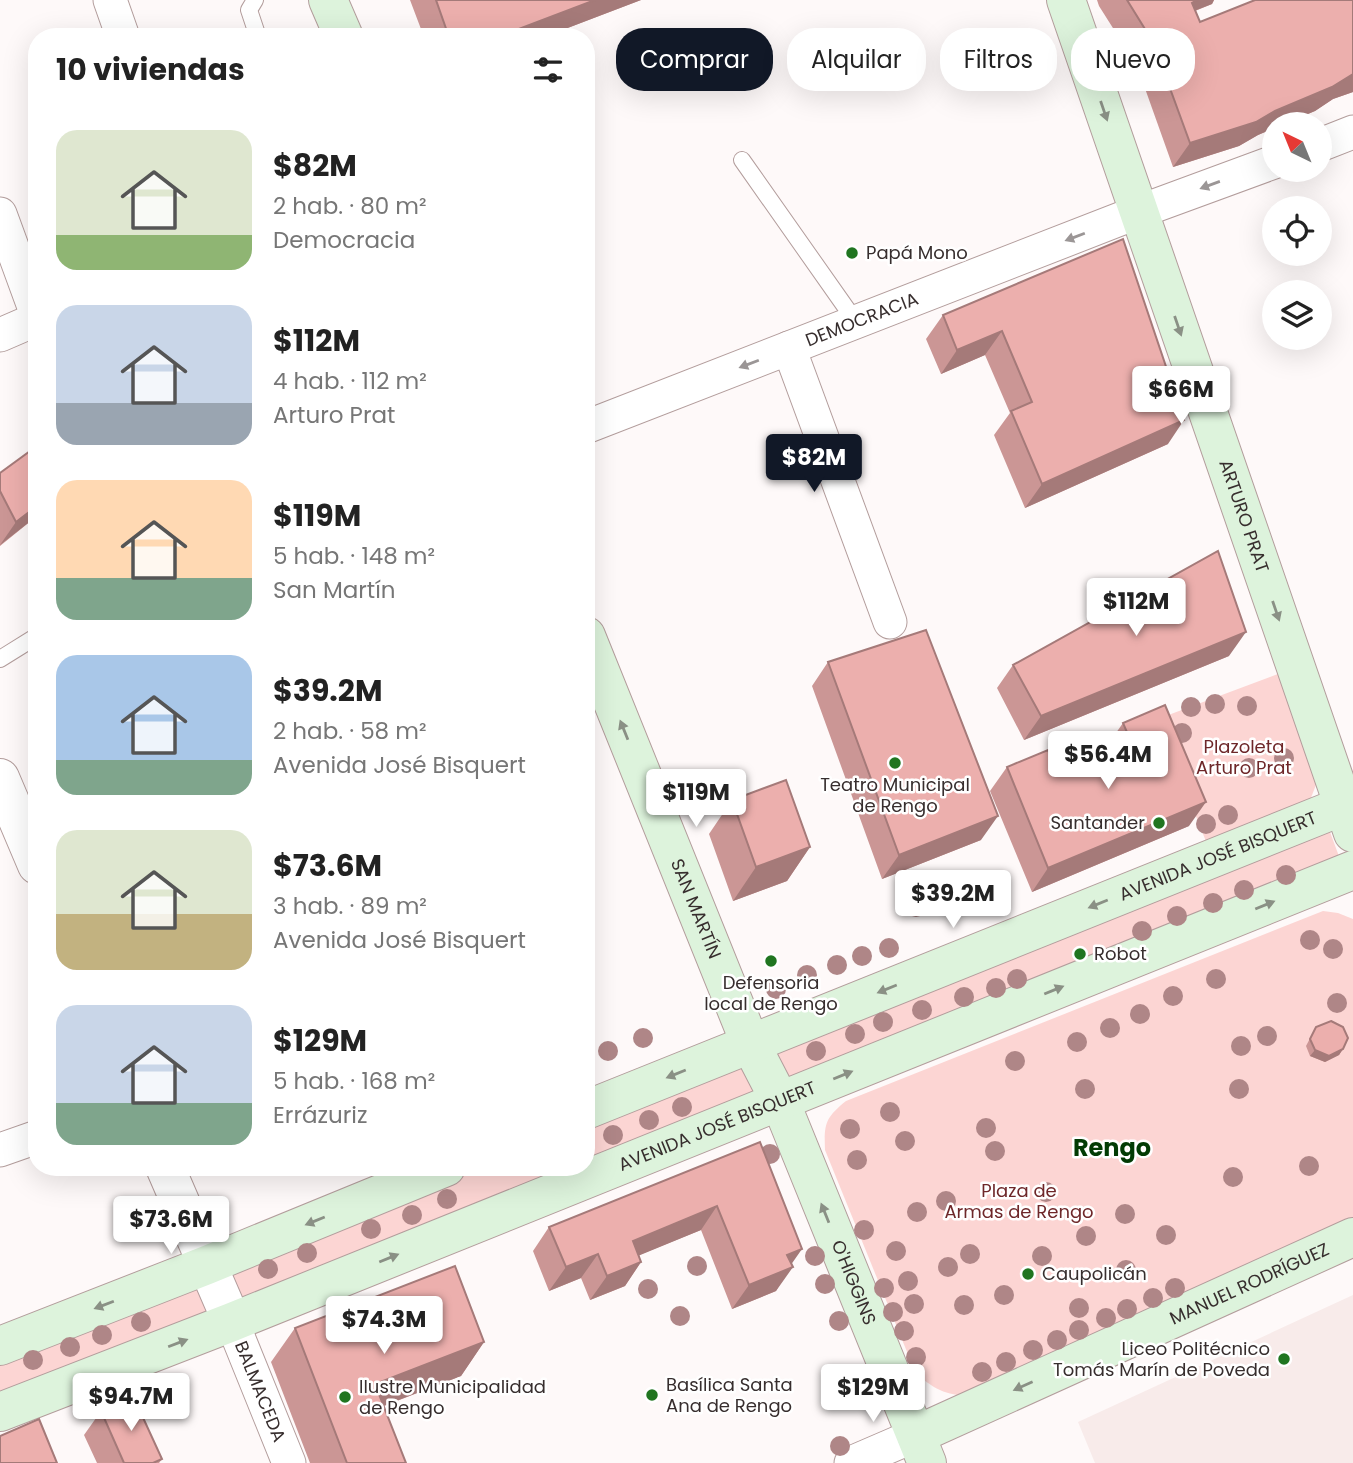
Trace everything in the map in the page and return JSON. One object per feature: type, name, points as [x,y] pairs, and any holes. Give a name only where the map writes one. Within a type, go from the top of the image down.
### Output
[{"type":"main road","points":[[328,0],[340,28]]},
{"type":"main road","name":"ARTURO PRAT","points":[[1066,0],[1348,819]]},
{"type":"main road","name":"SAN MARTÍN","points":[[595,658],[750,1043],[780,1101]]},
{"type":"main road","name":"AVENIDA JOSÉ BISQUERT","points":[[595,1106],[750,1043],[1348,819]]},
{"type":"main road","name":"AVENIDA JOSÉ BISQUERT","points":[[595,1176],[1353,870]]},
{"type":"main road","name":"O'HIGGINS","points":[[780,1101],[922,1449]]},
{"type":"main road","points":[[0,1346],[424,1176]]},
{"type":"main road","name":"AVENIDA JOSÉ BISQUERT","points":[[0,1412],[594,1176]]},
{"type":"main road","name":"MANUEL RODRÍGUEZ","points":[[922,1449],[1353,1237]]},
{"type":"street","points":[[110,0],[120,28]]},
{"type":"street","points":[[1332,140],[1353,132]]},
{"type":"street","name":"DEMOCRACIA","points":[[595,423],[1262,166]]},
{"type":"street","points":[[0,214],[28,292]]},
{"type":"street","points":[[0,335],[28,321]]},
{"type":"street","points":[[789,348],[890,622]]},
{"type":"street","points":[[0,778],[28,843]]},
{"type":"street","points":[[0,1150],[28,1140]]},
{"type":"street","points":[[169,1176],[232,1322]]},
{"type":"street","name":"BALMACEDA","points":[[232,1322],[289,1463]]},
{"type":"street","points":[[851,1463],[922,1449]]},
{"type":"lane","points":[[255,0],[249,10],[255,28]]},
{"type":"lane","points":[[742,160],[856,322]]},
{"type":"lane","points":[[0,659],[28,642]]},
{"type":"shaded area","name":"Liceo Politécnico Tomás Marín de Poveda","points":[[1353,1295],[1353,1463],[1095,1463],[1078,1422]]},
{"type":"green space","name":"Plazoleta Arturo Prat","points":[[1283,672],[1321,772],[1307,808],[1209,849],[1162,731],[1163,717]]},
{"type":"green space","points":[[1327,824],[1343,867],[595,1168],[595,1117]]},
{"type":"green space","name":"Plaza de Armas de Rengo","points":[[1323,911],[1353,919],[1353,1224],[975,1396],[943,1391],[916,1374],[825,1150],[827,1122],[834,1112],[846,1101]]},
{"type":"green space","points":[[448,1176],[575,1176],[0,1407],[0,1356]]},
{"type":"building","points":[[436,0],[595,0],[522,28],[446,28]]},
{"type":"building","points":[[1127,0],[1197,0],[1192,3],[1200,22],[1255,0],[1353,0],[1353,74],[1332,87],[1273,112],[1262,112],[1262,119],[1256,122],[1190,143],[1171,91],[1195,91],[1195,28],[1144,28]]},
{"type":"building","points":[[1123,239],[1184,420],[1042,484],[1011,411],[1032,402],[1002,331],[957,350],[943,315]]},
{"type":"building","points":[[28,453],[28,513],[16,522],[0,491],[0,473]]},
{"type":"building","points":[[1218,551],[1246,632],[1041,716],[1013,665]]},
{"type":"building","name":"Teatro Municipal de Rengo","points":[[926,630],[998,816],[899,855],[828,662]]},
{"type":"building","points":[[1165,705],[1206,802],[1048,868],[1007,767],[1048,750],[1059,775],[1132,744],[1123,723]]},
{"type":"building","points":[[786,780],[810,847],[756,867],[732,800]]},
{"type":"building","points":[[1331,1021],[1343,1027],[1348,1038],[1343,1049],[1329,1056],[1315,1050],[1310,1039],[1316,1027]]},
{"type":"building","points":[[760,1142],[802,1249],[787,1255],[793,1267],[749,1285],[717,1206],[633,1241],[641,1262],[607,1276],[598,1254],[566,1267],[549,1227]]},
{"type":"building","points":[[455,1266],[484,1342],[375,1384],[406,1463],[347,1463],[295,1328]]},
{"type":"building","points":[[134,1398],[162,1459],[153,1463],[124,1463],[101,1411]]},
{"type":"building","points":[[39,1419],[57,1463],[0,1463],[0,1436]]},
{"type":"place","name":"Papá Mono","points":[[852,253]]},
{"type":"place","name":"Teatro Municipal de Rengo","points":[[895,763]]},
{"type":"place","name":"Santander","points":[[1159,823]]},
{"type":"place","name":"Robot","points":[[1080,954]]},
{"type":"place","name":"Defensoria local de Rengo","points":[[771,961]]},
{"type":"place","name":"Caupolicán","points":[[1028,1274]]},
{"type":"place","name":"Liceo Politécnico Tomás Marín de Poveda","points":[[1284,1359]]},
{"type":"place","name":"Basílica Santa Ana de Rengo","points":[[652,1395]]},
{"type":"place","name":"Ilustre Municipalidad de Rengo","points":[[345,1397]]},
{"type":"district","name":"Rengo","points":[[1112,1148]]}]
